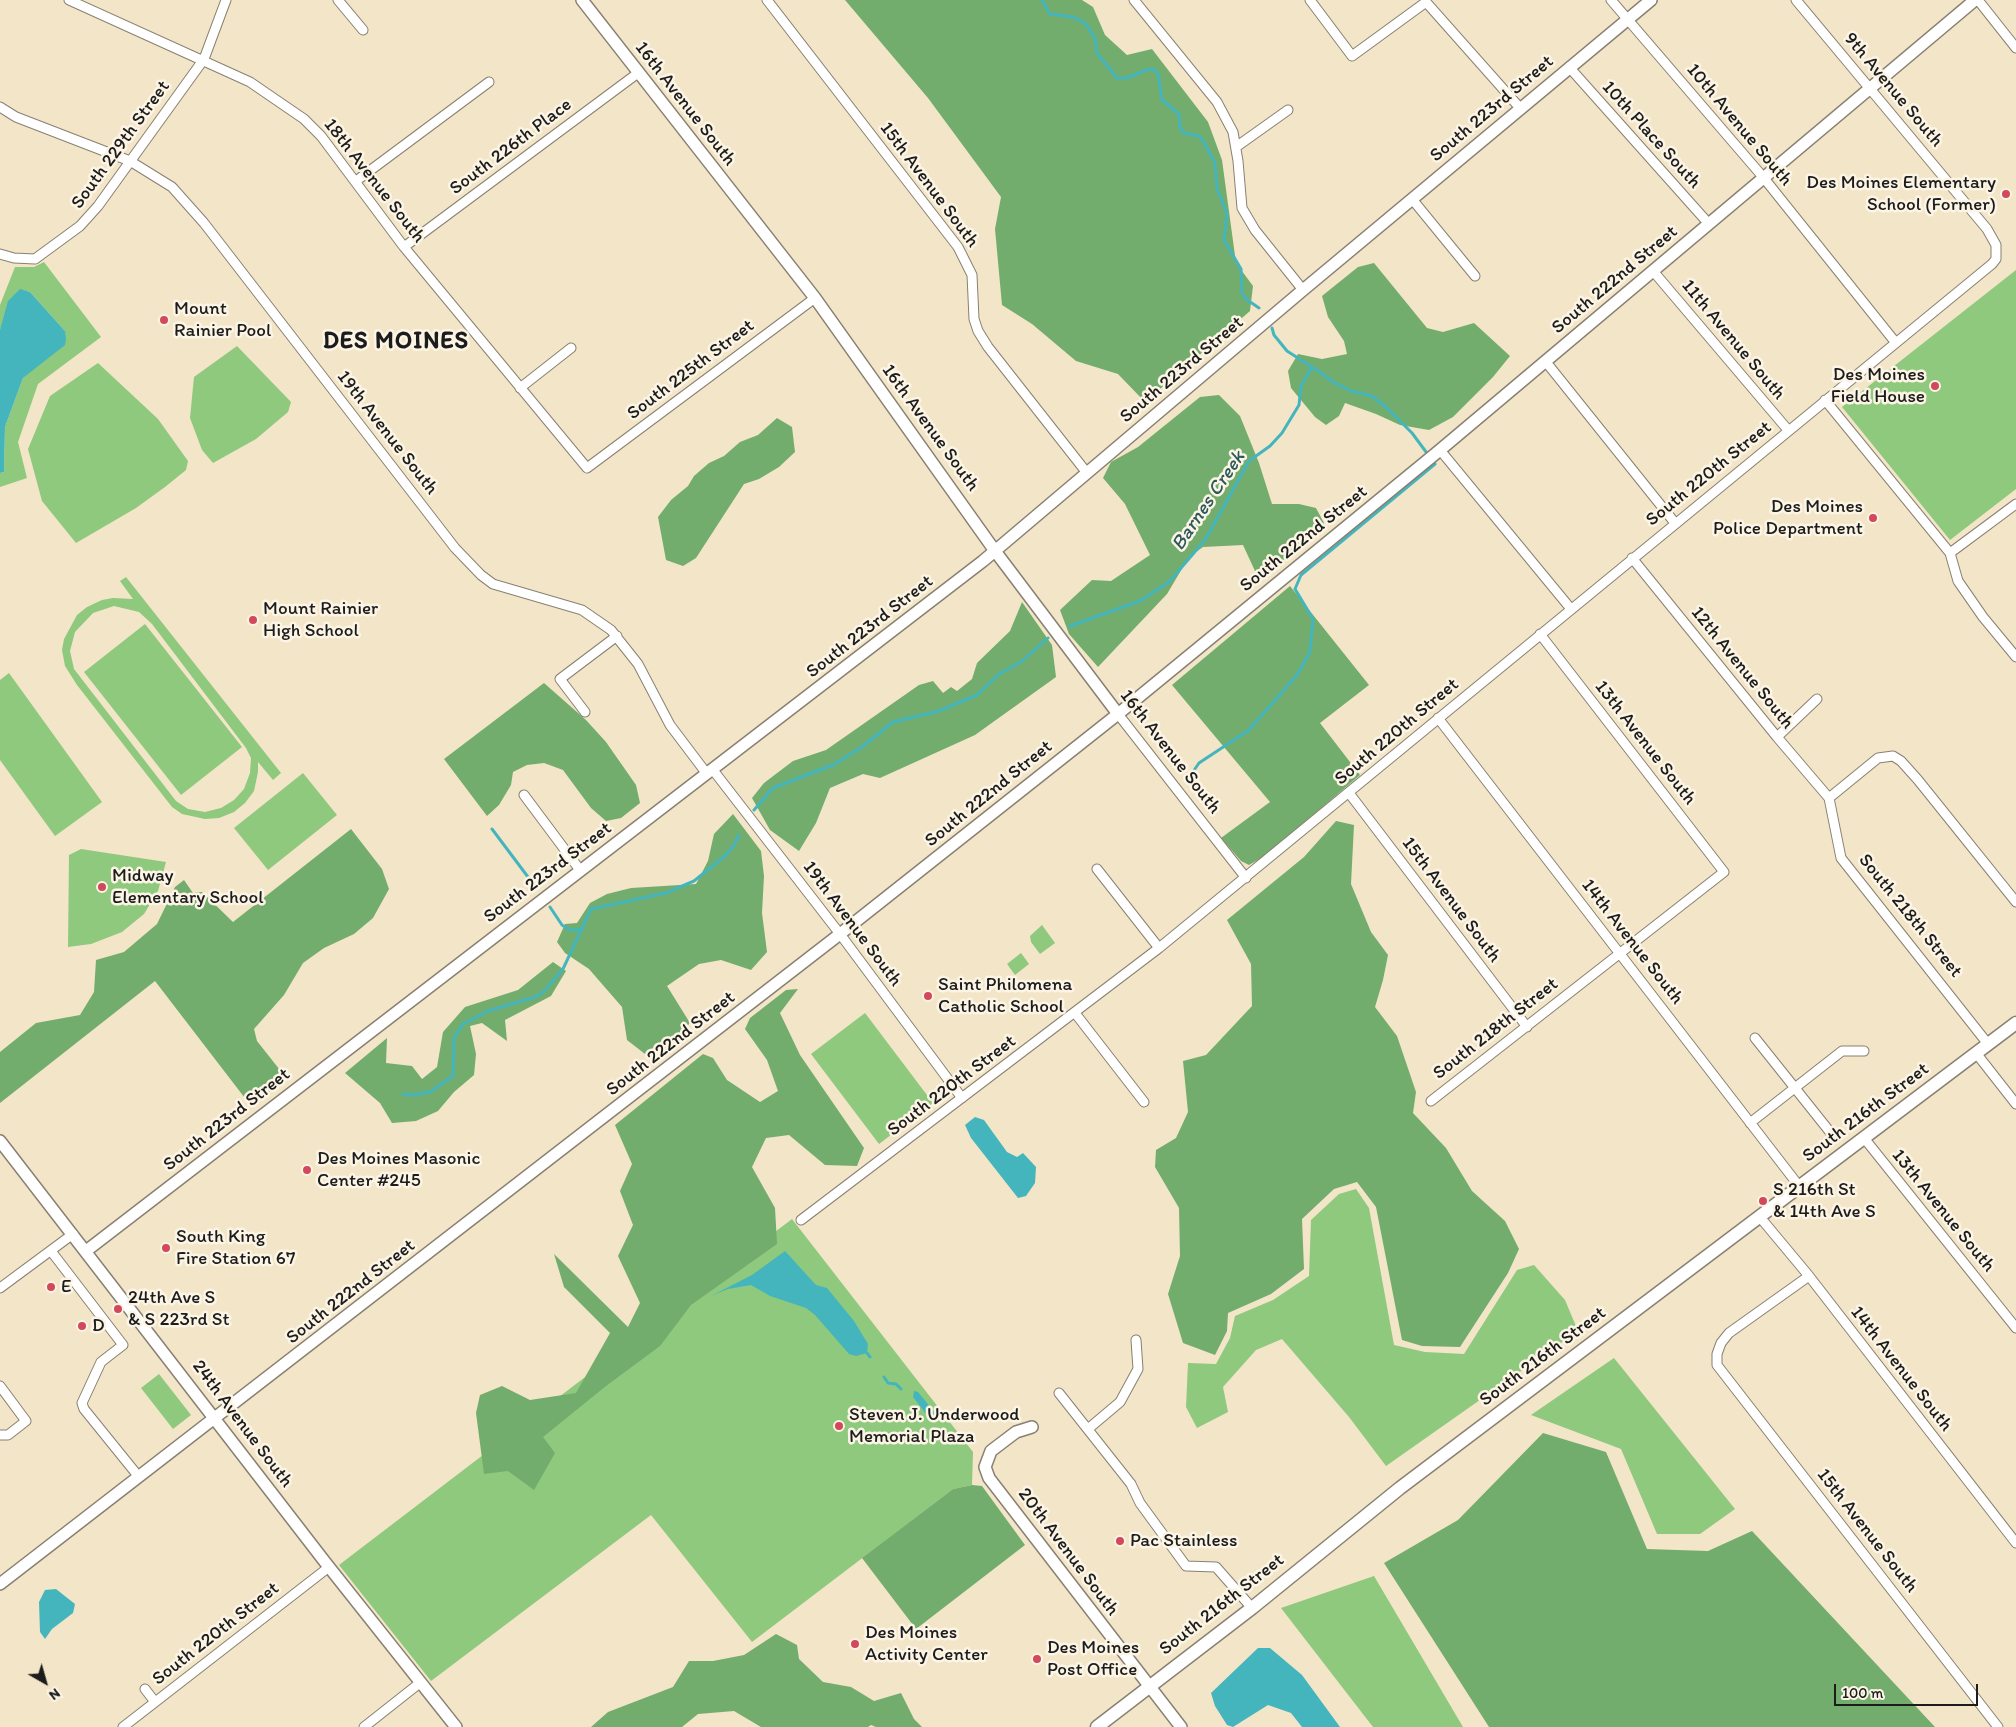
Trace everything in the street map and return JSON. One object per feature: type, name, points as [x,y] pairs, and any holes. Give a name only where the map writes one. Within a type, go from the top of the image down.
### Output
[{"type":"main road","name":"South 216th Street","points":[[1097,1727],[1252,1608],[1400,1488],[2016,1023]]},
{"type":"street","name":"18th Avenue South","points":[[69,0],[204,59],[250,82],[304,118],[321,136],[356,181],[404,247],[587,468]]},
{"type":"street","name":"South 229th Street","points":[[0,254],[14,258],[35,259],[49,251],[80,226],[98,206],[204,59],[226,0]]},
{"type":"street","points":[[338,0],[363,30]]},
{"type":"street","name":"16th Avenue South","points":[[582,0],[814,298],[995,550],[1118,714],[1246,878]]},
{"type":"street","name":"15th Avenue South","points":[[767,0],[958,247],[972,275],[974,319],[978,331],[988,347],[1087,473]]},
{"type":"street","points":[[1134,0],[1217,102],[1227,118],[1236,147],[1240,195],[1245,213],[1255,230],[1303,290]]},
{"type":"street","points":[[1310,0],[1352,56],[1426,2],[1520,108]]},
{"type":"street","name":"10th Avenue South","points":[[1611,0],[1764,177],[1896,342]]},
{"type":"street","name":"South 223rd Street","points":[[86,1251],[710,772],[995,550],[1651,0]]},
{"type":"street","name":"9th Avenue South","points":[[1796,0],[1987,229],[1994,241],[1997,252]]},
{"type":"street","points":[[1976,0],[2016,48]]},
{"type":"street","name":"South 222nd Street","points":[[0,1584],[216,1419],[840,934],[1118,714],[1546,362],[1976,0]]},
{"type":"street","name":"10th Place South","points":[[1569,67],[1709,224]]},
{"type":"street","name":"South 226th Place","points":[[404,247],[638,73]]},
{"type":"street","points":[[356,181],[489,82]]},
{"type":"street","name":"19th Avenue South","points":[[0,107],[16,117],[130,161],[172,187],[193,210],[455,548],[476,570],[494,584],[582,610],[597,619],[617,636],[638,664],[670,725],[840,934],[962,1098]]},
{"type":"street","points":[[1236,147],[1288,110]]},
{"type":"street","points":[[1412,199],[1475,276]]},
{"type":"street","name":"South 220th Street","points":[[801,1220],[1075,1013],[1246,878],[1632,558],[1988,269],[1996,258],[1997,252]]},
{"type":"street","name":"11th Avenue South","points":[[1653,271],[1788,430]]},
{"type":"street","name":"South 225th Street","points":[[587,468],[814,298]]},
{"type":"street","points":[[520,388],[571,348]]},
{"type":"street","points":[[1546,362],[1675,523]]},
{"type":"street","points":[[1825,400],[1950,553],[1958,581],[1982,617],[2016,657]]},
{"type":"street","points":[[1440,450],[1571,609]]},
{"type":"street","points":[[1950,553],[2016,504]]},
{"type":"street","name":"12th Avenue South","points":[[1632,558],[1829,798]]},
{"type":"street","name":"13th Avenue South","points":[[1540,634],[1724,872]]},
{"type":"street","points":[[585,712],[560,679],[617,636]]},
{"type":"street","points":[[1777,737],[1817,699]]},
{"type":"street","name":"14th Avenue South","points":[[1438,718],[1799,1186]]},
{"type":"street","points":[[1829,798],[1878,758],[1893,756],[1918,780],[2016,902]]},
{"type":"street","name":"15th Avenue South","points":[[1349,793],[1527,1027]]},
{"type":"street","points":[[524,795],[580,870]]},
{"type":"street","name":"South 218th Street","points":[[1829,798],[1841,858],[1988,1044]]},
{"type":"street","points":[[1097,869],[1159,948]]},
{"type":"street","name":"South 218th Street","points":[[1431,1101],[1621,955],[1724,872]]},
{"type":"street","points":[[1075,1013],[1144,1102]]},
{"type":"street","points":[[1755,1038],[1830,1132]]},
{"type":"street","points":[[1750,1122],[1842,1051],[1864,1051]]},
{"type":"street","points":[[1976,1053],[2016,1104]]},
{"type":"street","name":"13th Avenue South","points":[[1864,1138],[2016,1328]]},
{"type":"street","name":"24th Avenue South","points":[[0,1142],[456,1727]]},
{"type":"street","name":"14th Avenue South","points":[[1759,1216],[1809,1276],[2016,1543]]},
{"type":"street","points":[[0,1288],[73,1234]]},
{"type":"street","points":[[51,1251],[123,1345],[101,1362],[82,1403],[84,1410],[139,1477]]},
{"type":"street","name":"15th Avenue South","points":[[1809,1276],[1729,1333],[1721,1343],[1717,1354],[1718,1365],[1722,1373],[1998,1727]]},
{"type":"street","points":[[1088,1429],[1120,1402],[1138,1369],[1136,1340]]},
{"type":"street","points":[[0,1386],[26,1421],[8,1435],[0,1435]]},
{"type":"street","points":[[1059,1393],[1131,1484],[1140,1503],[1186,1566],[1216,1567],[1252,1608]]},
{"type":"street","name":"20th Avenue South","points":[[1032,1427],[1016,1432],[1000,1443],[987,1458],[985,1466],[989,1478],[1181,1727]]},
{"type":"street","name":"South 220th Street","points":[[123,1727],[330,1567]]},
{"type":"street","points":[[364,1727],[421,1682]]},
{"type":"street","points":[[145,1689],[155,1702]]},
{"type":"green space","points":[[845,0],[1082,0],[1093,7],[1105,35],[1127,55],[1152,49],[1208,122],[1222,160],[1236,263],[1253,286],[1250,311],[1145,402],[1118,374],[1076,361],[1032,324],[1002,305],[995,229],[1001,197],[928,98]]},
{"type":"green space","points":[[44,262],[101,337],[38,384],[18,442],[27,478],[0,487],[0,473],[4,472],[5,427],[23,378],[65,331],[30,292],[20,290],[0,330],[0,305],[15,267],[34,267]]},
{"type":"green space","points":[[1374,263],[1427,328],[1443,332],[1474,323],[1510,356],[1493,377],[1453,417],[1429,430],[1400,425],[1345,403],[1339,416],[1326,425],[1315,417],[1291,388],[1288,371],[1298,354],[1322,359],[1347,354],[1344,341],[1328,317],[1322,296],[1358,267]]},
{"type":"green space","points":[[2016,270],[2016,489],[1950,540],[1842,407]]},
{"type":"green space","points":[[237,346],[291,402],[288,412],[256,439],[213,463],[202,450],[190,418],[194,377]]},
{"type":"green space","points":[[98,363],[158,419],[188,461],[186,470],[165,487],[136,508],[76,543],[42,501],[28,449],[50,396]]},
{"type":"green space","points":[[1219,395],[1240,416],[1259,463],[1272,504],[1299,504],[1316,508],[1324,523],[1269,574],[1255,571],[1243,545],[1203,547],[1189,557],[1167,594],[1098,667],[1069,634],[1060,610],[1092,580],[1111,581],[1150,555],[1125,504],[1103,478],[1111,462],[1138,447],[1200,397]]},
{"type":"green space","points":[[777,418],[792,427],[795,452],[779,467],[759,479],[744,484],[696,558],[683,566],[666,560],[658,517],[671,500],[688,486],[694,476],[709,463],[724,456],[740,442],[758,435]]},
{"type":"green space","points":[[126,577],[281,773],[273,780],[258,762],[254,791],[245,803],[234,812],[219,818],[205,819],[182,814],[172,807],[77,685],[65,666],[62,650],[64,639],[77,615],[87,607],[102,600],[113,598],[133,599],[120,581]],"holes":[[[114,606],[139,612],[152,624],[246,748],[251,758],[250,773],[244,789],[234,800],[221,808],[205,812],[188,809],[176,801],[74,669],[70,651],[75,632],[93,613]]]},
{"type":"green space","points":[[1290,586],[1369,685],[1320,723],[1360,775],[1265,856],[1249,865],[1241,861],[1221,838],[1270,802],[1172,685]]},
{"type":"green space","points":[[1022,602],[1052,645],[1056,677],[975,735],[880,778],[863,774],[830,788],[816,823],[799,851],[770,830],[752,798],[764,783],[793,761],[826,750],[919,685],[933,681],[943,693],[951,687],[957,691],[972,679],[977,663],[1010,631]]},
{"type":"green space","points":[[145,624],[242,747],[181,795],[84,672]]},
{"type":"green space","points":[[9,673],[102,802],[55,836],[0,760],[0,680]]},
{"type":"green space","points":[[544,683],[586,720],[606,742],[636,785],[640,803],[621,818],[606,821],[591,808],[563,770],[544,763],[527,765],[513,772],[511,785],[499,805],[487,816],[444,759]]},
{"type":"green space","points":[[303,773],[337,815],[268,870],[234,828]]},
{"type":"green space","points":[[733,814],[761,851],[764,876],[762,913],[767,952],[751,970],[721,960],[699,964],[667,986],[690,1023],[665,1049],[645,1054],[627,1040],[622,1007],[589,969],[565,953],[557,942],[565,924],[577,923],[590,903],[607,894],[631,888],[696,884],[708,861],[714,834]]},
{"type":"green space","points":[[1336,821],[1354,825],[1351,884],[1371,932],[1388,955],[1375,1007],[1397,1036],[1416,1092],[1413,1113],[1446,1148],[1472,1191],[1505,1221],[1519,1249],[1508,1273],[1460,1347],[1422,1346],[1402,1340],[1376,1207],[1357,1182],[1334,1189],[1302,1219],[1304,1269],[1271,1294],[1228,1313],[1227,1331],[1215,1355],[1183,1343],[1168,1294],[1180,1256],[1179,1208],[1155,1167],[1156,1150],[1176,1138],[1188,1112],[1183,1061],[1206,1055],[1252,1006],[1251,964],[1227,920],[1304,857]]},
{"type":"green space","points":[[351,829],[382,869],[389,889],[373,918],[354,934],[324,948],[303,963],[284,995],[254,1029],[257,1041],[287,1079],[251,1106],[155,981],[0,1103],[0,1052],[36,1023],[80,1015],[94,992],[96,960],[124,952],[157,924],[175,887],[184,880],[193,893],[202,892],[233,922]]},
{"type":"green space","points":[[81,849],[166,862],[158,891],[144,914],[122,932],[91,944],[68,947],[69,855]]},
{"type":"green space","points":[[1042,925],[1055,943],[1040,954],[1031,942],[1030,936]]},
{"type":"green space","points":[[1021,953],[1029,964],[1015,975],[1007,964]]},
{"type":"green space","points":[[553,962],[566,971],[551,996],[505,1020],[507,1041],[482,1023],[470,1026],[476,1054],[474,1075],[454,1092],[438,1111],[416,1121],[392,1123],[380,1103],[345,1073],[387,1038],[386,1063],[412,1066],[422,1079],[437,1067],[443,1032],[465,1007],[518,990]]},
{"type":"green space","points":[[798,989],[780,1013],[800,1055],[864,1148],[857,1166],[825,1165],[789,1135],[766,1138],[752,1167],[775,1208],[777,1244],[691,1305],[660,1346],[606,1386],[543,1437],[555,1453],[534,1490],[508,1471],[484,1474],[476,1413],[480,1395],[502,1386],[530,1400],[576,1393],[610,1333],[564,1287],[554,1254],[628,1327],[640,1303],[618,1256],[633,1225],[620,1191],[632,1164],[615,1125],[703,1054],[713,1058],[727,1080],[760,1102],[778,1091],[767,1060],[745,1029],[750,1018],[786,990]]},
{"type":"green space","points":[[865,1013],[933,1103],[879,1144],[811,1054]]},
{"type":"green space","points":[[1356,1189],[1369,1208],[1394,1345],[1425,1352],[1464,1354],[1517,1270],[1534,1265],[1565,1300],[1578,1331],[1386,1466],[1349,1417],[1282,1339],[1256,1350],[1223,1387],[1228,1412],[1197,1428],[1186,1407],[1188,1363],[1216,1364],[1230,1338],[1235,1316],[1273,1300],[1309,1276],[1311,1220],[1339,1194]]},
{"type":"green space","points":[[792,1219],[973,1452],[972,1485],[953,1489],[752,1642],[651,1515],[431,1681],[339,1565]]},
{"type":"green space","points":[[1614,1358],[1735,1509],[1700,1534],[1657,1534],[1621,1449],[1531,1415]]},
{"type":"green space","points":[[159,1374],[191,1415],[173,1429],[141,1388]]},
{"type":"green space","points":[[1543,1433],[1606,1452],[1647,1549],[1708,1551],[1752,1531],[1935,1727],[1489,1727],[1384,1563],[1458,1520]]},
{"type":"green space","points":[[972,1485],[982,1486],[1025,1545],[916,1629],[862,1558],[953,1489]]},
{"type":"green space","points":[[1374,1576],[1463,1727],[1373,1727],[1281,1608]]},
{"type":"green space","points":[[776,1634],[797,1645],[799,1659],[823,1682],[851,1687],[874,1701],[901,1693],[914,1719],[922,1727],[876,1727],[871,1725],[868,1727],[761,1727],[734,1711],[698,1714],[682,1727],[591,1727],[608,1712],[673,1687],[689,1661],[713,1661],[744,1655]]},
{"type":"water","points":[[20,289],[30,292],[65,331],[66,339],[65,345],[23,378],[5,427],[4,472],[0,473],[0,330],[8,301]]},
{"type":"water","points":[[975,1117],[984,1120],[1007,1152],[1017,1157],[1023,1153],[1036,1167],[1035,1183],[1026,1196],[1018,1198],[971,1138],[965,1125]]},
{"type":"water","points":[[785,1251],[816,1285],[827,1288],[854,1321],[868,1344],[867,1353],[856,1356],[849,1354],[815,1315],[806,1308],[770,1296],[751,1285],[728,1289],[711,1296],[752,1275]]},
{"type":"water","points":[[914,1391],[918,1392],[936,1414],[935,1420],[930,1419],[913,1397]]},
{"type":"water","points":[[56,1589],[75,1604],[73,1613],[52,1629],[45,1639],[40,1632],[39,1602],[45,1590]]},
{"type":"water","points":[[1258,1648],[1270,1648],[1302,1675],[1340,1727],[1302,1727],[1291,1713],[1268,1705],[1233,1727],[1227,1725],[1215,1706],[1211,1693]]},
{"type":"waterway","name":"Barnes Creek","points":[[1042,0],[1050,14],[1073,17],[1085,23],[1095,38],[1097,53],[1117,78],[1127,78],[1153,69],[1158,73],[1162,100],[1179,114],[1180,128],[1184,133],[1199,136],[1202,139],[1215,163],[1217,189],[1227,213],[1224,240],[1241,269],[1242,293],[1246,299],[1259,308]]},
{"type":"waterway","name":"Barnes Creek","points":[[1070,626],[1140,601],[1169,582],[1205,540],[1249,461],[1270,446],[1282,433],[1299,405],[1301,386],[1312,367],[1287,351],[1274,335],[1272,328]]},
{"type":"waterway","points":[[1190,776],[1199,763],[1249,730],[1297,675],[1310,652],[1313,619],[1295,589],[1301,575],[1435,464],[1412,433],[1372,396],[1351,391],[1335,383],[1312,367]]},
{"type":"waterway","name":"Barnes Creek","points":[[754,810],[773,788],[835,764],[862,747],[893,722],[939,711],[977,695],[999,674],[1021,662],[1048,638]]},
{"type":"waterway","points":[[492,829],[534,885]]},
{"type":"waterway","name":"Barnes Creek","points":[[403,1094],[413,1095],[430,1092],[453,1076],[454,1038],[463,1024],[488,1011],[538,996],[547,988],[563,969],[591,909],[666,893],[694,881],[726,855],[739,835]]},
{"type":"waterway","points":[[550,907],[562,925],[570,930],[581,929]]},
{"type":"waterway","points":[[867,1353],[870,1357]]},
{"type":"waterway","points":[[884,1377],[888,1383],[896,1384],[901,1389]]},
{"type":"place","name":"Des Moines Elementary School (Former)","points":[[2006,194]]},
{"type":"place","name":"Mount Rainier Pool","points":[[164,320]]},
{"type":"place","name":"Des Moines Field House","points":[[1935,386]]},
{"type":"place","name":"Des Moines Police Department","points":[[1873,518]]},
{"type":"place","name":"Mount Rainier High School","points":[[253,620]]},
{"type":"place","name":"Midway Elementary School","points":[[102,887]]},
{"type":"place","name":"Saint Philomena Catholic School","points":[[928,996]]},
{"type":"place","name":"Des Moines Masonic Center #245","points":[[307,1170]]},
{"type":"place","name":"S 216th St & 14th Ave S","points":[[1763,1201]]},
{"type":"place","name":"South King Fire Station 67","points":[[166,1248]]},
{"type":"place","name":"E","points":[[51,1287]]},
{"type":"place","name":"24th Ave S & S 223rd St","points":[[118,1309]]},
{"type":"place","name":"D","points":[[82,1326]]},
{"type":"place","name":"Steven J. Underwood Memorial Plaza","points":[[839,1426]]},
{"type":"place","name":"Pac Stainless","points":[[1120,1541]]},
{"type":"place","name":"Des Moines Activity Center","points":[[855,1644]]},
{"type":"place","name":"Des Moines Post Office","points":[[1037,1659]]},
{"type":"district","name":"DES MOINES","points":[[396,342]]}]
